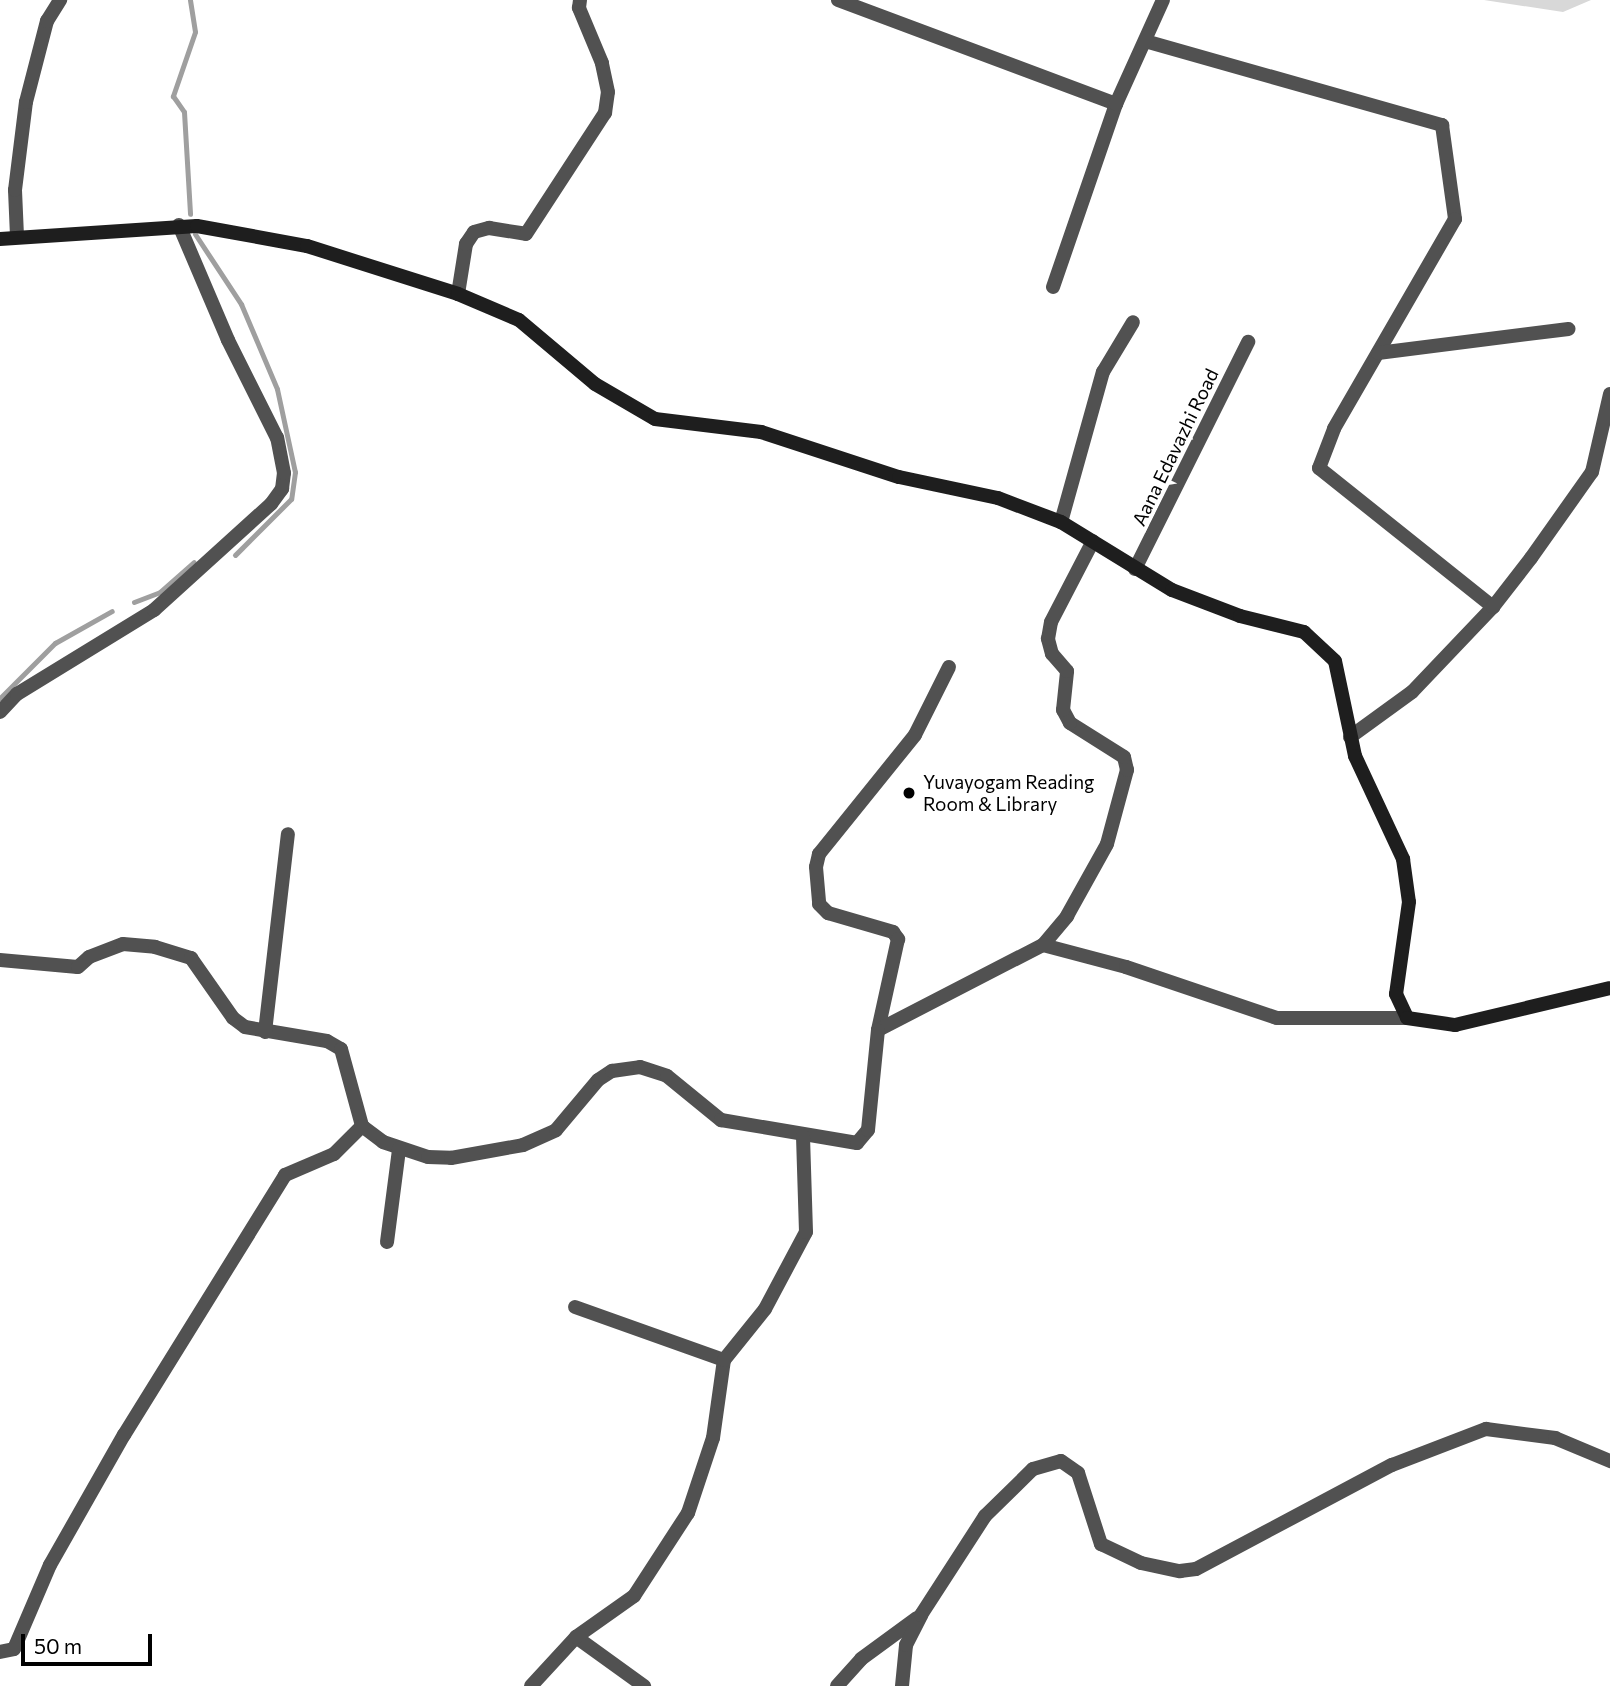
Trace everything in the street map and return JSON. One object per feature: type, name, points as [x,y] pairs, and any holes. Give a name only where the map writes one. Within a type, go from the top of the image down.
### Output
[{"type":"street","points":[[17,236],[15,190],[26,102],[47,22],[60,0]]},
{"type":"street","points":[[458,294],[466,244],[474,232],[489,229],[526,233],[605,113],[608,92],[602,63],[579,9],[580,0]]},
{"type":"street","points":[[838,0],[1116,103]]},
{"type":"street","points":[[1054,287],[1116,103],[1163,0]]},
{"type":"street","points":[[1144,41],[1442,125],[1455,219],[1334,429],[1319,468],[1493,607]]},
{"type":"street","points":[[0,712],[16,694],[154,610],[271,505],[282,489],[284,473],[277,438],[228,341],[179,226]]},
{"type":"street","points":[[0,239],[179,226],[273,237],[458,294],[519,320],[594,384],[655,419],[761,432],[899,477],[998,499],[1061,522],[1135,569],[1208,605],[1304,632],[1335,661],[1350,737],[1409,881],[1396,994],[1407,1018]]},
{"type":"street","points":[[1061,522],[1103,372],[1133,322]]},
{"type":"street","points":[[1378,353],[1568,329]]},
{"type":"street","name":"Aana Edavazhi Road","points":[[1135,569],[1248,342]]},
{"type":"street","points":[[1350,737],[1412,692],[1493,607],[1592,472],[1610,394]]},
{"type":"street","points":[[878,1030],[1043,945],[1094,874],[1127,783],[1124,757],[1070,723],[1063,709],[1067,671],[1052,654],[1048,639],[1093,541]]},
{"type":"street","points":[[0,960],[78,967],[89,957],[123,944],[155,947],[191,957],[233,1018],[265,1032],[327,1041],[341,1049],[362,1126],[399,1149],[451,1158],[523,1145],[556,1130],[598,1080],[612,1071],[640,1067],[667,1076],[721,1120],[803,1136],[858,1143],[864,1138],[878,1030],[898,939],[893,932],[828,913],[819,904],[816,867],[819,854],[915,735],[949,667]]},
{"type":"street","points":[[265,1032],[288,834]]},
{"type":"street","points":[[1043,945],[1126,967],[1277,1018],[1407,1018],[1455,1025],[1610,988]]},
{"type":"street","points":[[0,1652],[14,1648],[50,1565],[124,1434],[285,1175],[334,1154],[362,1126]]},
{"type":"street","points":[[531,1686],[576,1637],[634,1596],[688,1513],[713,1438],[724,1360],[765,1308],[806,1232],[803,1136]]},
{"type":"street","points":[[387,1242],[399,1149]]},
{"type":"street","points":[[575,1307],[724,1360]]},
{"type":"street","points":[[902,1686],[906,1645],[921,1615],[985,1516],[1033,1469],[1061,1461],[1078,1473],[1101,1544],[1141,1563],[1180,1571],[1196,1570],[1392,1465],[1486,1430],[1555,1438],[1610,1461]]},
{"type":"street","points":[[837,1686],[861,1659],[921,1615]]},
{"type":"street","points":[[576,1637],[644,1686]]},
{"type":"shaded area","points":[[1484,0],[1591,0],[1563,12]]},
{"type":"waterway","points":[[190,0],[195,32],[173,96],[184,112],[190,214]]},
{"type":"waterway","points":[[195,234],[241,304],[277,389],[295,472],[291,499],[235,555]]},
{"type":"waterway","points":[[134,602],[160,592],[194,562]]},
{"type":"waterway","points":[[0,698],[55,643],[112,611]]},
{"type":"place","name":"Yuvayogam Reading Room & Library","points":[[909,793]]}]
